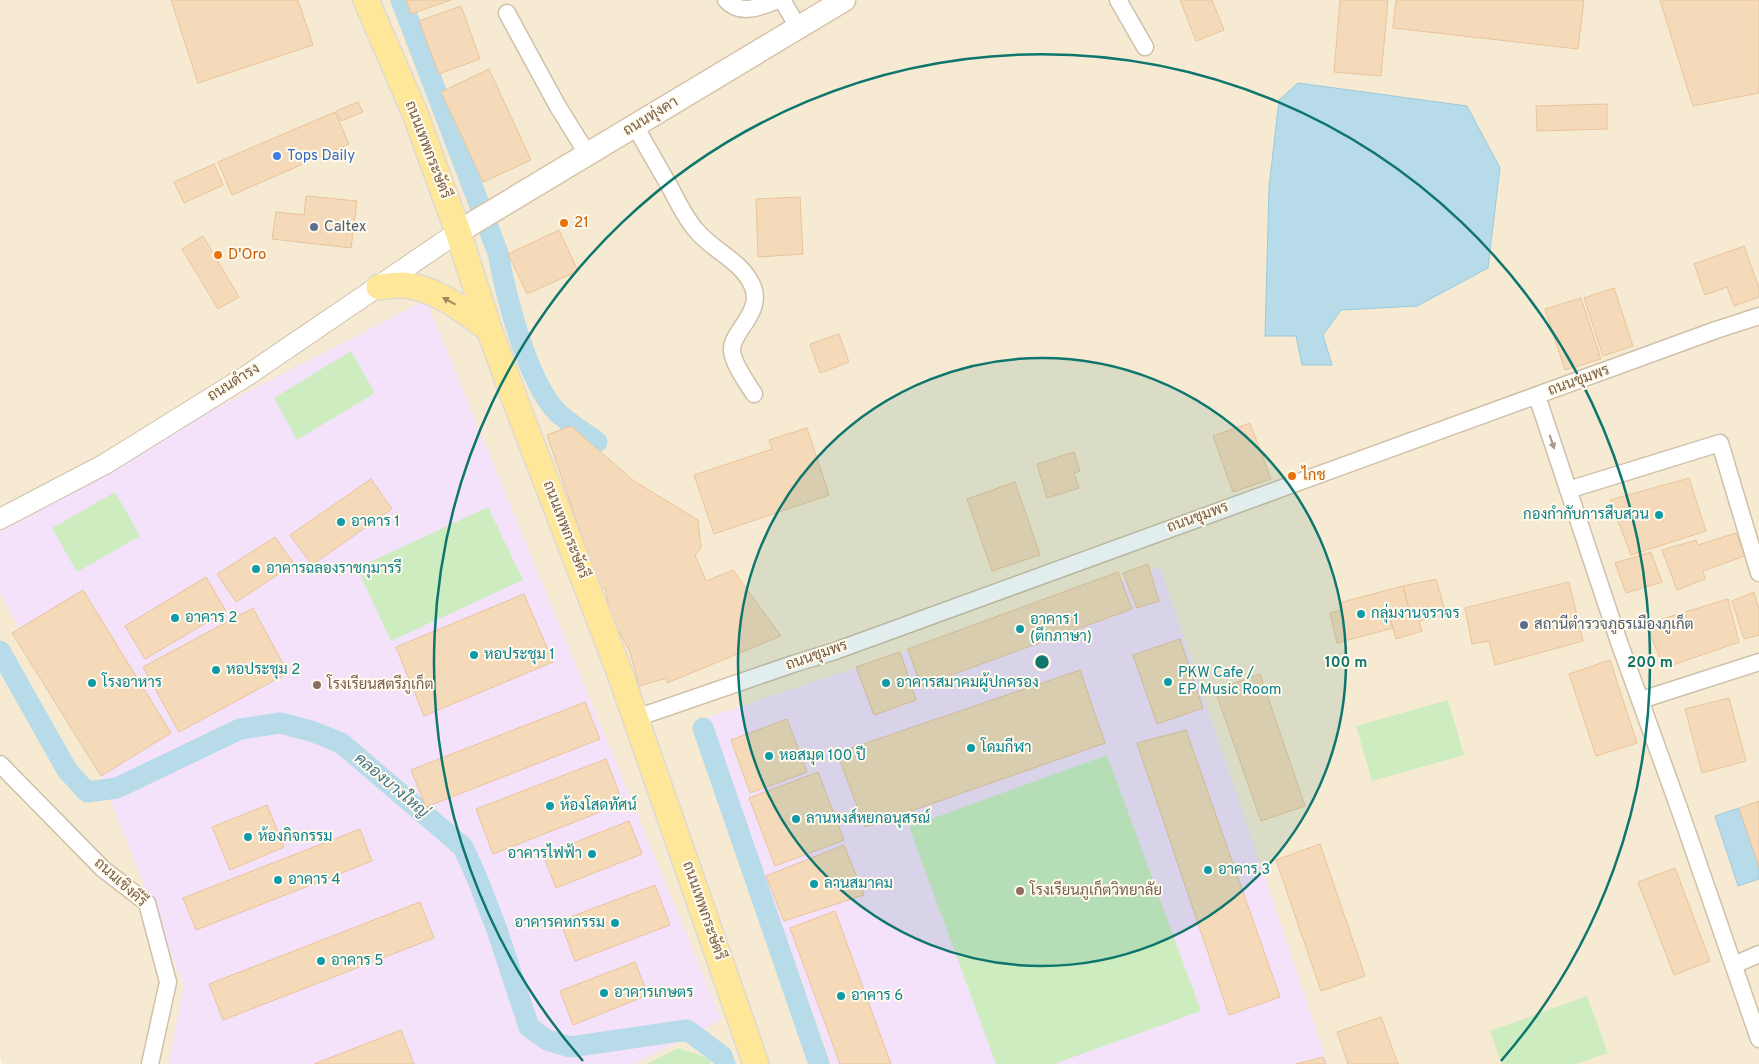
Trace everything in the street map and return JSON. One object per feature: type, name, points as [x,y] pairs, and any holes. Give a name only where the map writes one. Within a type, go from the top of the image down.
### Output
[{"type":"main road","name":"ถนนเทพกระษัตรี","points":[[366,0],[464,228],[489,329],[636,718],[756,1064]]},
{"type":"main road","name":"ถนนทุ่งคา","points":[[464,228],[844,0]]},
{"type":"main road","points":[[379,287],[410,286],[441,296],[456,304],[489,329]]},
{"type":"street","points":[[726,0],[731,5],[749,9],[758,8],[780,0],[798,28]]},
{"type":"street","points":[[1118,0],[1145,47]]},
{"type":"street","points":[[507,13],[557,105],[588,155]]},
{"type":"street","points":[[635,126],[694,227],[708,243],[740,267],[753,286],[755,294],[754,304],[748,319],[732,344],[732,350],[735,360],[754,394]]},
{"type":"street","name":"ถนนดำรง","points":[[0,519],[105,464],[248,375],[464,228]]},
{"type":"street","name":"ถนนชุมพร","points":[[636,718],[835,651],[1759,316]]},
{"type":"street","points":[[1537,396],[1619,642],[1759,1039]]},
{"type":"street","points":[[1568,490],[1720,443],[1759,573]]},
{"type":"street","points":[[1641,700],[1759,662]]},
{"type":"street","name":"ถนนเชิงคีรี","points":[[0,764],[104,869],[148,903],[168,982],[150,1064]]},
{"type":"street","points":[[1734,965],[1759,954]]},
{"type":"shaded area","points":[[0,0],[1759,0],[1759,1064],[711,1064],[712,1059],[678,1048],[646,1064],[2,1064],[0,1056]]},
{"type":"shaded area","name":"โรงเรียนสตรีภูเก็ต","points":[[426,300],[722,1020],[635,1064],[168,1064],[184,986],[101,776],[0,593],[0,519]]},
{"type":"shaded area","name":"โรงเรียนภูเก็ตวิทยาลัย","points":[[1160,567],[1328,1064],[831,1064],[709,717]]},
{"type":"green space","points":[[351,351],[375,393],[297,440],[274,398]]},
{"type":"green space","points":[[115,492],[140,536],[77,572],[52,528]]},
{"type":"green space","points":[[488,507],[523,580],[391,641],[357,568]]},
{"type":"green space","points":[[1448,700],[1464,755],[1372,781],[1356,726]]},
{"type":"green space","points":[[1107,755],[1201,1011],[1054,1064],[996,1064],[909,827]]},
{"type":"green space","points":[[1587,996],[1608,1053],[1576,1064],[1502,1064],[1490,1031]]},
{"type":"green space","points":[[678,1048],[712,1059],[711,1064],[646,1064]]},
{"type":"water","points":[[1298,83],[1467,106],[1500,168],[1488,268],[1417,306],[1341,310],[1323,335],[1332,365],[1302,365],[1296,336],[1265,336],[1269,187],[1279,100]]},
{"type":"water","points":[[1739,808],[1759,867],[1759,879],[1738,886],[1715,816]]},
{"type":"building","points":[[171,0],[298,0],[313,45],[198,83]]},
{"type":"building","points":[[406,0],[451,0],[411,14]]},
{"type":"building","points":[[1180,0],[1212,0],[1224,30],[1196,41]]},
{"type":"building","points":[[1340,0],[1388,0],[1381,76],[1334,72]]},
{"type":"building","points":[[1396,0],[1584,0],[1578,49],[1393,28]]},
{"type":"building","points":[[1660,0],[1759,0],[1759,93],[1693,106]]},
{"type":"building","points":[[461,6],[480,59],[439,74],[419,21]]},
{"type":"building","points":[[489,69],[531,160],[483,182],[441,92]]},
{"type":"building","points":[[358,102],[363,112],[341,121],[336,111]]},
{"type":"building","points":[[1607,104],[1607,129],[1537,131],[1536,106]]},
{"type":"building","name":"Tops Daily","points":[[335,112],[349,144],[232,195],[218,162]]},
{"type":"building","points":[[214,164],[223,185],[184,203],[174,182]]},
{"type":"building","name":"Caltex","points":[[306,196],[357,201],[351,248],[272,239],[276,212],[304,215]]},
{"type":"building","points":[[800,197],[803,254],[758,257],[756,199]]},
{"type":"building","points":[[559,230],[578,271],[527,294],[508,254]]},
{"type":"building","points":[[203,236],[239,297],[218,309],[182,249]]},
{"type":"building","points":[[1744,246],[1759,288],[1759,297],[1734,306],[1727,287],[1705,295],[1694,264]]},
{"type":"building","points":[[1614,288],[1633,346],[1603,356],[1584,298]]},
{"type":"building","points":[[1581,298],[1601,359],[1565,370],[1545,309]]},
{"type":"building","points":[[839,334],[849,362],[820,373],[810,344]]},
{"type":"building","points":[[1250,423],[1271,479],[1233,492],[1213,436]]},
{"type":"building","points":[[571,426],[634,481],[698,520],[701,548],[695,555],[706,581],[733,570],[781,636],[667,683],[667,678],[639,686],[630,652],[611,617],[605,588],[600,590],[547,435]]},
{"type":"building","points":[[807,428],[829,495],[714,534],[694,475],[772,449],[769,440]]},
{"type":"building","points":[[1074,452],[1080,471],[1074,473],[1079,488],[1047,498],[1037,464]]},
{"type":"building","name":"กองกำกับการสืบสวน","points":[[1689,478],[1706,531],[1631,555],[1610,500]]},
{"type":"building","name":"อาคาร 1","points":[[371,479],[392,509],[312,565],[290,535]]},
{"type":"building","points":[[1015,482],[1040,555],[992,571],[967,499]]},
{"type":"building","points":[[1736,533],[1745,556],[1703,571],[1705,579],[1677,590],[1662,550],[1696,540],[1698,545]]},
{"type":"building","name":"อาคารฉลองราชกุมารรี","points":[[275,537],[294,564],[236,602],[217,574]]},
{"type":"building","points":[[1651,552],[1662,582],[1626,593],[1615,563]]},
{"type":"building","points":[[1148,564],[1159,601],[1137,608],[1123,573]]},
{"type":"building","name":"อาคาร 1 (ตึกภาษา)","points":[[1118,572],[1132,609],[921,686],[908,649]]},
{"type":"building","name":"อาคาร 2","points":[[206,577],[226,611],[145,659],[125,626]]},
{"type":"building","points":[[1436,579],[1446,615],[1419,621],[1422,631],[1396,639],[1389,615],[1409,609],[1403,586]]},
{"type":"building","name":"สถานีตำรวจภูธรเมืองภูเก็ต","points":[[1569,582],[1583,641],[1495,665],[1489,641],[1472,644],[1465,608]]},
{"type":"building","name":"กลุ่มงานจราจร","points":[[1403,586],[1409,609],[1389,615],[1393,628],[1337,643],[1330,613],[1341,610],[1339,603]]},
{"type":"building","name":"โรงอาหาร","points":[[83,590],[171,733],[101,776],[12,633]]},
{"type":"building","points":[[1754,592],[1759,610],[1759,635],[1744,639],[1732,601]]},
{"type":"building","name":"หอประชุม 1","points":[[524,594],[553,662],[424,716],[396,647]]},
{"type":"building","points":[[1728,599],[1739,642],[1664,668],[1646,624]]},
{"type":"building","name":"หอประชุม 2","points":[[253,608],[288,673],[179,732],[143,667]]},
{"type":"building","name":"PKW Cafe / EP Music Room","points":[[1180,639],[1203,708],[1157,724],[1133,655]]},
{"type":"building","name":"อาคารสมาคมผู้ปกครอง","points":[[900,652],[916,700],[874,715],[856,667]]},
{"type":"building","points":[[1610,660],[1637,743],[1596,756],[1569,674]]},
{"type":"building","name":"โดมกีฬา","points":[[1080,670],[1105,743],[865,827],[837,753]]},
{"type":"building","points":[[1260,674],[1305,806],[1261,821],[1215,690]]},
{"type":"building","points":[[1729,698],[1746,761],[1702,773],[1685,709]]},
{"type":"building","points":[[585,702],[600,739],[426,807],[411,770]]},
{"type":"building","name":"หอสมุด 100 ปี","points":[[787,719],[807,772],[750,793],[731,740]]},
{"type":"building","name":"อาคาร 3","points":[[1186,730],[1280,997],[1229,1015],[1137,743]]},
{"type":"building","name":"ห้องโสดทัศน์","points":[[606,759],[623,803],[493,854],[476,809]]},
{"type":"building","name":"ลานหงส์หยกอนุสรณ์","points":[[818,772],[844,840],[775,866],[749,798]]},
{"type":"building","points":[[1759,801],[1759,867],[1739,808]]},
{"type":"building","name":"ห้องกิจกรรม","points":[[267,805],[284,847],[230,870],[212,827]]},
{"type":"building","name":"อาคารไฟฟ้า","points":[[629,821],[642,854],[556,888],[543,855]]},
{"type":"building","name":"อาคาร 4","points":[[360,829],[372,861],[196,930],[183,898]]},
{"type":"building","points":[[1320,844],[1365,976],[1321,991],[1276,860]]},
{"type":"building","name":"ลานสมาคม","points":[[844,845],[864,895],[784,921],[766,876]]},
{"type":"building","points":[[1675,868],[1710,961],[1674,975],[1638,882]]},
{"type":"building","name":"อาคารคหกรรม","points":[[655,885],[670,925],[575,961],[560,921]]},
{"type":"building","name":"อาคาร 5","points":[[420,902],[434,938],[223,1020],[209,984]]},
{"type":"building","name":"อาคาร 6","points":[[835,911],[891,1064],[840,1064],[790,928]]},
{"type":"building","name":"อาคารเกษตร","points":[[635,962],[648,995],[573,1025],[560,991]]},
{"type":"building","points":[[1381,1017],[1398,1064],[1348,1064],[1337,1032]]},
{"type":"building","points":[[401,1030],[414,1064],[314,1064]]},
{"type":"building","points":[[1323,1057],[1326,1064],[1296,1064]]},
{"type":"waterway","points":[[401,0],[498,253],[512,314],[536,380],[546,398],[557,412],[597,442]]},
{"type":"waterway","name":"คลองบางใหญ่","points":[[0,651],[67,770],[87,792],[117,788],[240,729],[280,723],[311,731],[341,743],[463,847],[497,930],[529,1027],[547,1040],[570,1047],[687,1030],[722,1056],[725,1064]]},
{"type":"waterway","points":[[703,728],[819,1064]]},
{"type":"place","name":"Tops Daily","points":[[277,156]]},
{"type":"place","name":"21","points":[[564,223]]},
{"type":"place","name":"Caltex","points":[[314,227]]},
{"type":"place","name":"D'Oro","points":[[218,255]]},
{"type":"place","name":"ไกช","points":[[1292,476]]},
{"type":"place","name":"กองกำกับการสืบสวน","points":[[1659,515]]},
{"type":"place","name":"อาคาร 1","points":[[341,522]]},
{"type":"place","name":"อาคารฉลองราชกุมารรี","points":[[256,569]]},
{"type":"place","name":"กลุ่มงานจราจร","points":[[1361,614]]},
{"type":"place","name":"อาคาร 2","points":[[175,618]]},
{"type":"place","name":"สถานีตำรวจภูธรเมืองภูเก็ต","points":[[1524,625]]},
{"type":"place","name":"อาคาร 1 (ตึกภาษา)","points":[[1020,629]]},
{"type":"place","name":"หอประชุม 1","points":[[474,655]]},
{"type":"place","name":"หอประชุม 2","points":[[216,670]]},
{"type":"place","name":"PKW Cafe / EP Music Room","points":[[1168,682]]},
{"type":"place","name":"โรงอาหาร","points":[[92,683]]},
{"type":"place","name":"อาคารสมาคมผู้ปกครอง","points":[[886,683]]},
{"type":"place","name":"โรงเรียนสตรีภูเก็ต","points":[[317,685]]},
{"type":"place","name":"โดมกีฬา","points":[[971,748]]},
{"type":"place","name":"หอสมุด 100 ปี","points":[[769,756]]},
{"type":"place","name":"ห้องโสดทัศน์","points":[[550,806]]},
{"type":"place","name":"ลานหงส์หยกอนุสรณ์","points":[[796,819]]},
{"type":"place","name":"ห้องกิจกรรม","points":[[248,837]]},
{"type":"place","name":"อาคารไฟฟ้า","points":[[592,854]]},
{"type":"place","name":"อาคาร 3","points":[[1208,870]]},
{"type":"place","name":"อาคาร 4","points":[[278,880]]},
{"type":"place","name":"ลานสมาคม","points":[[814,884]]},
{"type":"place","name":"โรงเรียนภูเก็ตวิทยาลัย","points":[[1020,891]]},
{"type":"place","name":"อาคารคหกรรม","points":[[615,923]]},
{"type":"place","name":"อาคาร 5","points":[[321,961]]},
{"type":"place","name":"อาคารเกษตร","points":[[604,993]]},
{"type":"place","name":"อาคาร 6","points":[[841,996]]}]
